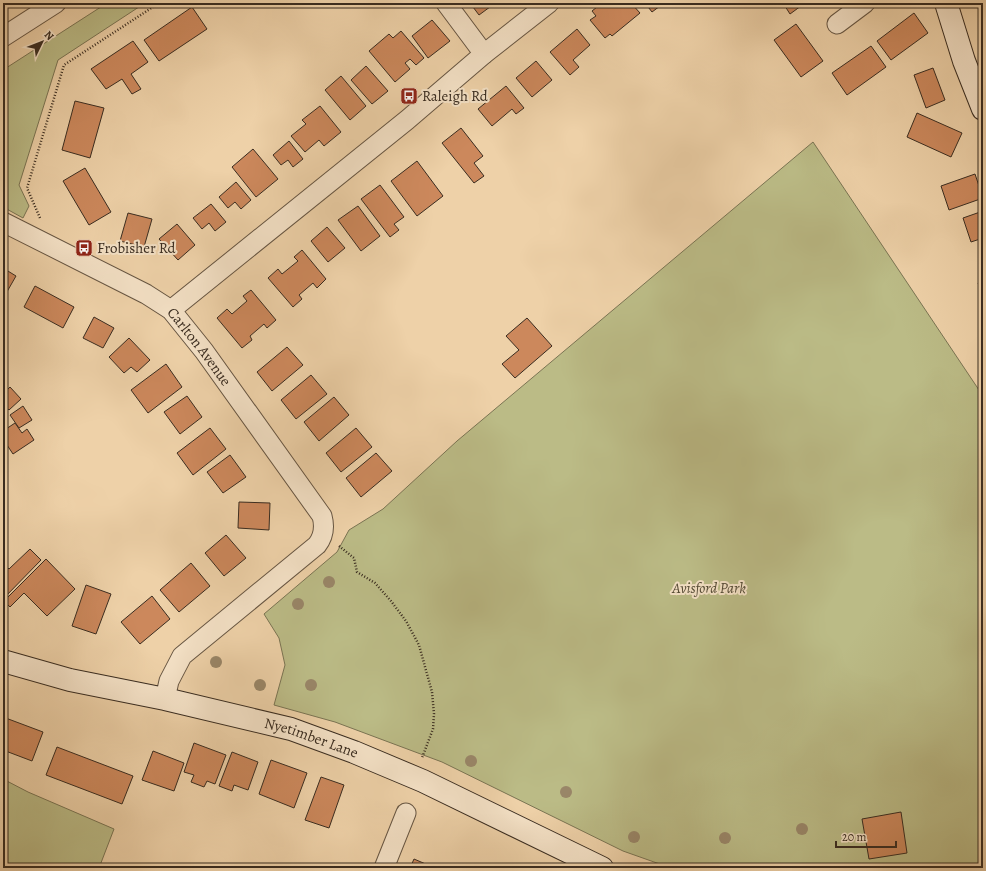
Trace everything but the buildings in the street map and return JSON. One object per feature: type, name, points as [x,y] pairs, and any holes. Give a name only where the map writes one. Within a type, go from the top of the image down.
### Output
[{"type":"street","points":[[3,37],[56,3]]},
{"type":"street","points":[[446,3],[484,54]]},
{"type":"street","name":"Carlton Avenue","points":[[323,532],[324,522],[322,516],[204,351],[170,310],[407,120],[484,54],[549,3]]},
{"type":"street","points":[[837,24],[865,3]]},
{"type":"street","points":[[946,3],[964,61],[983,109]]},
{"type":"street","points":[[3,222],[146,294],[170,310]]},
{"type":"street","points":[[164,699],[168,681],[182,656],[317,545],[323,532]]},
{"type":"street","name":"Nyetimber Lane","points":[[3,661],[70,680],[164,699],[291,729],[354,752],[423,781],[602,868]]},
{"type":"street","points":[[384,868],[406,813]]},
{"type":"path","points":[[39,241],[45,228],[27,188],[64,65],[156,5],[155,3]]},
{"type":"path","points":[[323,532],[354,558],[357,572],[375,583],[391,601],[406,621],[419,645],[432,692],[434,714],[433,729],[422,760],[427,762]]},
{"type":"green space","points":[[107,3],[145,3],[58,60],[19,185],[29,206],[23,218],[3,207],[3,70]]},
{"type":"green space","name":"Avisford Park","points":[[813,142],[983,396],[983,868],[671,868],[623,851],[442,762],[335,722],[274,705],[285,665],[279,638],[264,614],[337,552],[349,530],[383,509],[457,441]]},
{"type":"green space","points":[[3,779],[28,792],[114,829],[99,868],[8,868],[3,866]]},
{"type":"place","name":"Raleigh Rd","points":[[409,96]]},
{"type":"place","name":"Frobisher Rd","points":[[84,248]]}]
